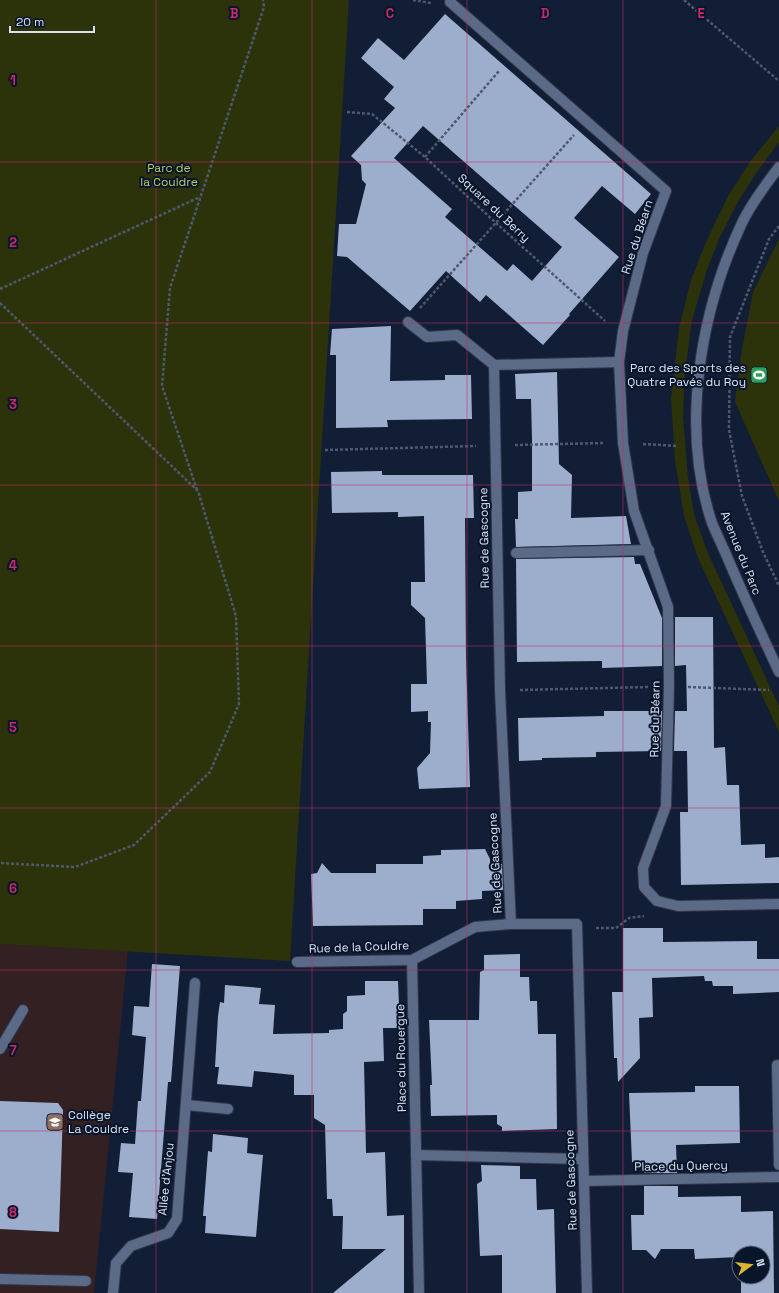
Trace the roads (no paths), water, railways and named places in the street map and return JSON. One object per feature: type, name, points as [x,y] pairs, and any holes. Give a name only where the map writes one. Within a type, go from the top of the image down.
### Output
[{"type":"street","name":"Rue du Béarn","points":[[450,2],[666,191],[643,253],[622,331],[619,362],[623,442],[634,511],[668,607],[669,686],[666,806],[643,868],[644,887],[657,901],[678,906],[779,904]]},
{"type":"street","name":"Avenue du Parc","points":[[779,168],[743,222],[725,264],[712,304],[702,346],[697,394],[698,447],[702,482],[712,523],[779,672]]},
{"type":"street","points":[[408,322],[427,337],[457,336],[494,365],[619,362]]},
{"type":"street","name":"Rue de Gascogne","points":[[494,365],[500,690],[511,924],[577,924],[587,1293]]},
{"type":"street","points":[[516,554],[648,550]]},
{"type":"street","name":"Rue de la Couldre","points":[[297,962],[412,960],[475,927],[511,924]]},
{"type":"street","name":"Place du Rouergue","points":[[412,960],[419,1292]]},
{"type":"street","name":"Allée d'Anjou","points":[[113,1293],[116,1263],[131,1246],[168,1233],[177,1219],[195,983]]},
{"type":"street","points":[[0,1049],[23,1010]]},
{"type":"street","points":[[777,1065],[779,1165]]},
{"type":"street","points":[[186,1105],[228,1110]]},
{"type":"street","points":[[416,1155],[583,1159]]},
{"type":"street","name":"Place du Quercy","points":[[584,1181],[779,1178]]},
{"type":"street","points":[[0,1279],[86,1281]]},
{"type":"place","name":"Parc des Sports des Quatre Pavés du Roy","points":[[759,375]]},
{"type":"place","name":"Collège La Couldre","points":[[55,1122]]},
{"type":"park label","name":"Parc de la Couldre","points":[[169,175]]}]
